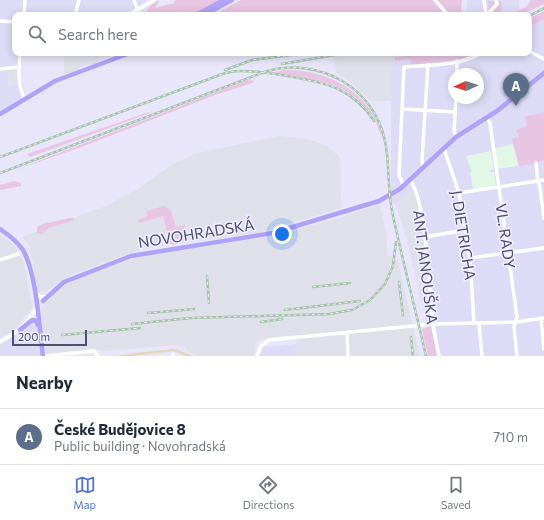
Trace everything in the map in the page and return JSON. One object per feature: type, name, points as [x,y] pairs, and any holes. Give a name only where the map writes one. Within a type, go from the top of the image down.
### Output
[{"type":"main road","points":[[202,12],[224,0]]},
{"type":"main road","points":[[210,12],[232,0]]},
{"type":"main road","points":[[0,114],[55,81],[122,56]]},
{"type":"main road","name":"NOVOHRADSKÁ","points":[[37,308],[65,281],[131,256],[148,252],[273,233],[370,204],[389,196],[404,186],[456,137],[506,104],[544,72]]},
{"type":"main road","points":[[0,229],[17,242],[23,249],[30,268],[44,356]]},
{"type":"main road","points":[[20,330],[32,320],[36,321],[40,330]]},
{"type":"street","points":[[24,12],[25,0]]},
{"type":"street","points":[[76,12],[79,0]]},
{"type":"street","points":[[134,0],[138,10]]},
{"type":"street","points":[[134,12],[155,0]]},
{"type":"street","points":[[435,0],[445,12]]},
{"type":"street","points":[[485,0],[486,12]]},
{"type":"street","points":[[489,12],[496,4],[496,0]]},
{"type":"street","points":[[0,21],[12,22]]},
{"type":"street","points":[[532,53],[544,59]]},
{"type":"street","points":[[20,56],[21,89],[26,98]]},
{"type":"street","points":[[404,186],[399,175],[404,67],[457,61],[476,56]]},
{"type":"street","points":[[457,61],[457,68]]},
{"type":"street","points":[[424,168],[422,160],[428,65]]},
{"type":"street","points":[[0,69],[19,67]]},
{"type":"street","points":[[456,104],[454,131],[456,137]]},
{"type":"street","points":[[403,109],[455,112]]},
{"type":"street","name":"VL. RADY","points":[[487,117],[490,123],[517,317],[514,327],[517,356]]},
{"type":"street","name":"J. DIETRICHA","points":[[444,148],[459,193],[466,230],[470,258],[474,323]]},
{"type":"street","points":[[536,163],[544,218]]},
{"type":"street","name":"ANT. JANOUŠKA","points":[[410,180],[416,190],[424,237],[433,324],[439,356]]},
{"type":"street","points":[[459,193],[539,182],[544,180]]},
{"type":"street","points":[[424,237],[466,230]]},
{"type":"street","points":[[470,258],[544,248]]},
{"type":"street","points":[[0,260],[18,254]]},
{"type":"street","points":[[34,292],[44,300]]},
{"type":"street","name":"NOVOHRADSKÁ","points":[[0,342],[20,330],[37,308]]},
{"type":"street","points":[[257,356],[261,346],[269,340],[433,324],[516,322],[542,318],[544,349]]},
{"type":"street","points":[[479,323],[482,356]]},
{"type":"street","points":[[347,333],[348,356]]},
{"type":"street","points":[[44,356],[94,351],[98,355]]},
{"type":"shaded area","points":[[0,0],[148,0],[131,11],[127,12],[12,12],[12,56],[22,56],[20,69],[8,71],[9,85],[22,83],[28,99],[16,108],[0,116]]},
{"type":"shaded area","points":[[157,0],[159,1],[155,8],[174,3],[175,0],[221,0],[199,12],[147,12],[148,8]]},
{"type":"shaded area","points":[[241,0],[433,0],[443,12],[219,12]]},
{"type":"shaded area","points":[[437,0],[462,0],[461,12],[448,12]]},
{"type":"shaded area","points":[[468,0],[519,0],[519,10],[515,12],[466,12]]},
{"type":"shaded area","points":[[531,0],[544,0],[544,4],[527,12],[515,12],[526,7]]},
{"type":"shaded area","points":[[488,1],[502,2],[501,12],[489,12]]},
{"type":"shaded area","points":[[544,11],[544,19],[532,25],[532,17]]},
{"type":"shaded area","points":[[544,19],[544,356],[439,356],[414,187],[396,205],[391,203],[391,66],[395,61],[410,59],[411,65],[458,60],[469,56],[532,56],[532,25]]},
{"type":"shaded area","points":[[64,56],[113,56],[98,58],[98,63],[82,66],[79,70],[64,75]]},
{"type":"shaded area","points":[[395,56],[395,61],[391,66],[391,101],[371,101],[353,84],[335,72],[333,57]]},
{"type":"shaded area","points":[[469,56],[458,60],[411,65],[410,59],[395,61],[395,57]]},
{"type":"shaded area","points":[[17,70],[18,83],[10,85],[8,71]]},
{"type":"shaded area","points":[[284,70],[317,74],[333,80],[347,88],[360,98],[370,110],[379,124],[384,141],[371,114],[348,92],[336,86],[324,83],[285,77],[270,73]]},
{"type":"shaded area","points":[[254,77],[253,83],[218,94],[79,148],[15,170],[250,79],[252,81]]},
{"type":"shaded area","points":[[149,112],[150,113],[30,157],[27,154]]},
{"type":"shaded area","points":[[544,112],[544,160],[535,164],[519,166],[512,139],[519,137],[516,130],[527,126],[525,117]]},
{"type":"shaded area","points":[[279,136],[307,139],[327,146],[340,157],[341,208],[261,232],[142,249],[73,274],[44,292],[38,293],[30,246],[22,237],[106,206],[138,189],[171,165],[194,154]]},
{"type":"shaded area","points":[[513,144],[519,166],[498,169],[495,148]]},
{"type":"shaded area","points":[[491,151],[494,169],[490,170],[490,172],[494,172],[496,186],[473,189],[470,173],[472,172],[466,156]]},
{"type":"shaded area","points":[[14,181],[21,183],[21,186],[0,190],[0,185]]},
{"type":"shaded area","points":[[415,186],[422,220],[433,321],[426,322],[404,229],[396,205]]},
{"type":"shaded area","points":[[379,204],[386,231],[388,257],[395,254],[396,260],[398,260],[420,356],[297,356],[296,335],[265,338],[255,343],[255,356],[196,356],[186,350],[186,348],[175,345],[104,351],[93,349],[46,356],[40,310],[57,290],[81,277],[141,256],[275,236],[346,216]]},
{"type":"shaded area","points":[[164,206],[170,209],[176,227],[185,225],[185,241],[173,245],[170,243],[163,216],[139,223],[138,220],[148,216],[146,211]]},
{"type":"shaded area","points":[[74,218],[74,220],[49,228],[42,234],[37,233],[37,227],[47,222]]},
{"type":"shaded area","points":[[0,235],[14,245],[24,262],[32,307],[15,330],[0,338]]},
{"type":"shaded area","points":[[34,321],[38,326],[42,356],[0,356],[0,342]]},
{"type":"shaded area","points":[[431,326],[437,356],[428,356],[422,329]]},
{"type":"shaded area","points":[[297,344],[297,356],[260,356],[263,347]]},
{"type":"waterway","points":[[121,356],[174,350],[190,356]]},
{"type":"railway","points":[[532,14],[544,8]]},
{"type":"railway","points":[[225,70],[252,60],[283,56]]},
{"type":"railway","points":[[282,64],[329,56]]},
{"type":"railway","points":[[0,173],[267,71],[287,68],[306,68],[341,80],[357,91],[369,105],[379,122],[385,141],[388,158],[392,211],[426,356]]},
{"type":"railway","points":[[0,157],[234,71],[276,74],[318,82],[338,89],[354,99],[367,111],[374,121]]},
{"type":"railway","points":[[132,324],[190,318],[329,314],[352,310],[370,300],[385,284],[393,266],[396,242]]},
{"type":"railway","points":[[207,276],[209,303]]},
{"type":"railway","points":[[399,282],[403,315]]},
{"type":"railway","points":[[313,287],[350,283]]},
{"type":"railway","points":[[285,310],[360,301]]},
{"type":"railway","points":[[148,313],[194,309]]},
{"type":"railway","points":[[261,322],[282,319]]},
{"type":"railway","points":[[62,335],[140,328]]},
{"type":"railway","points":[[411,337],[413,356]]},
{"type":"place","name":"České Budějovice 8","points":[[516,106]]}]
